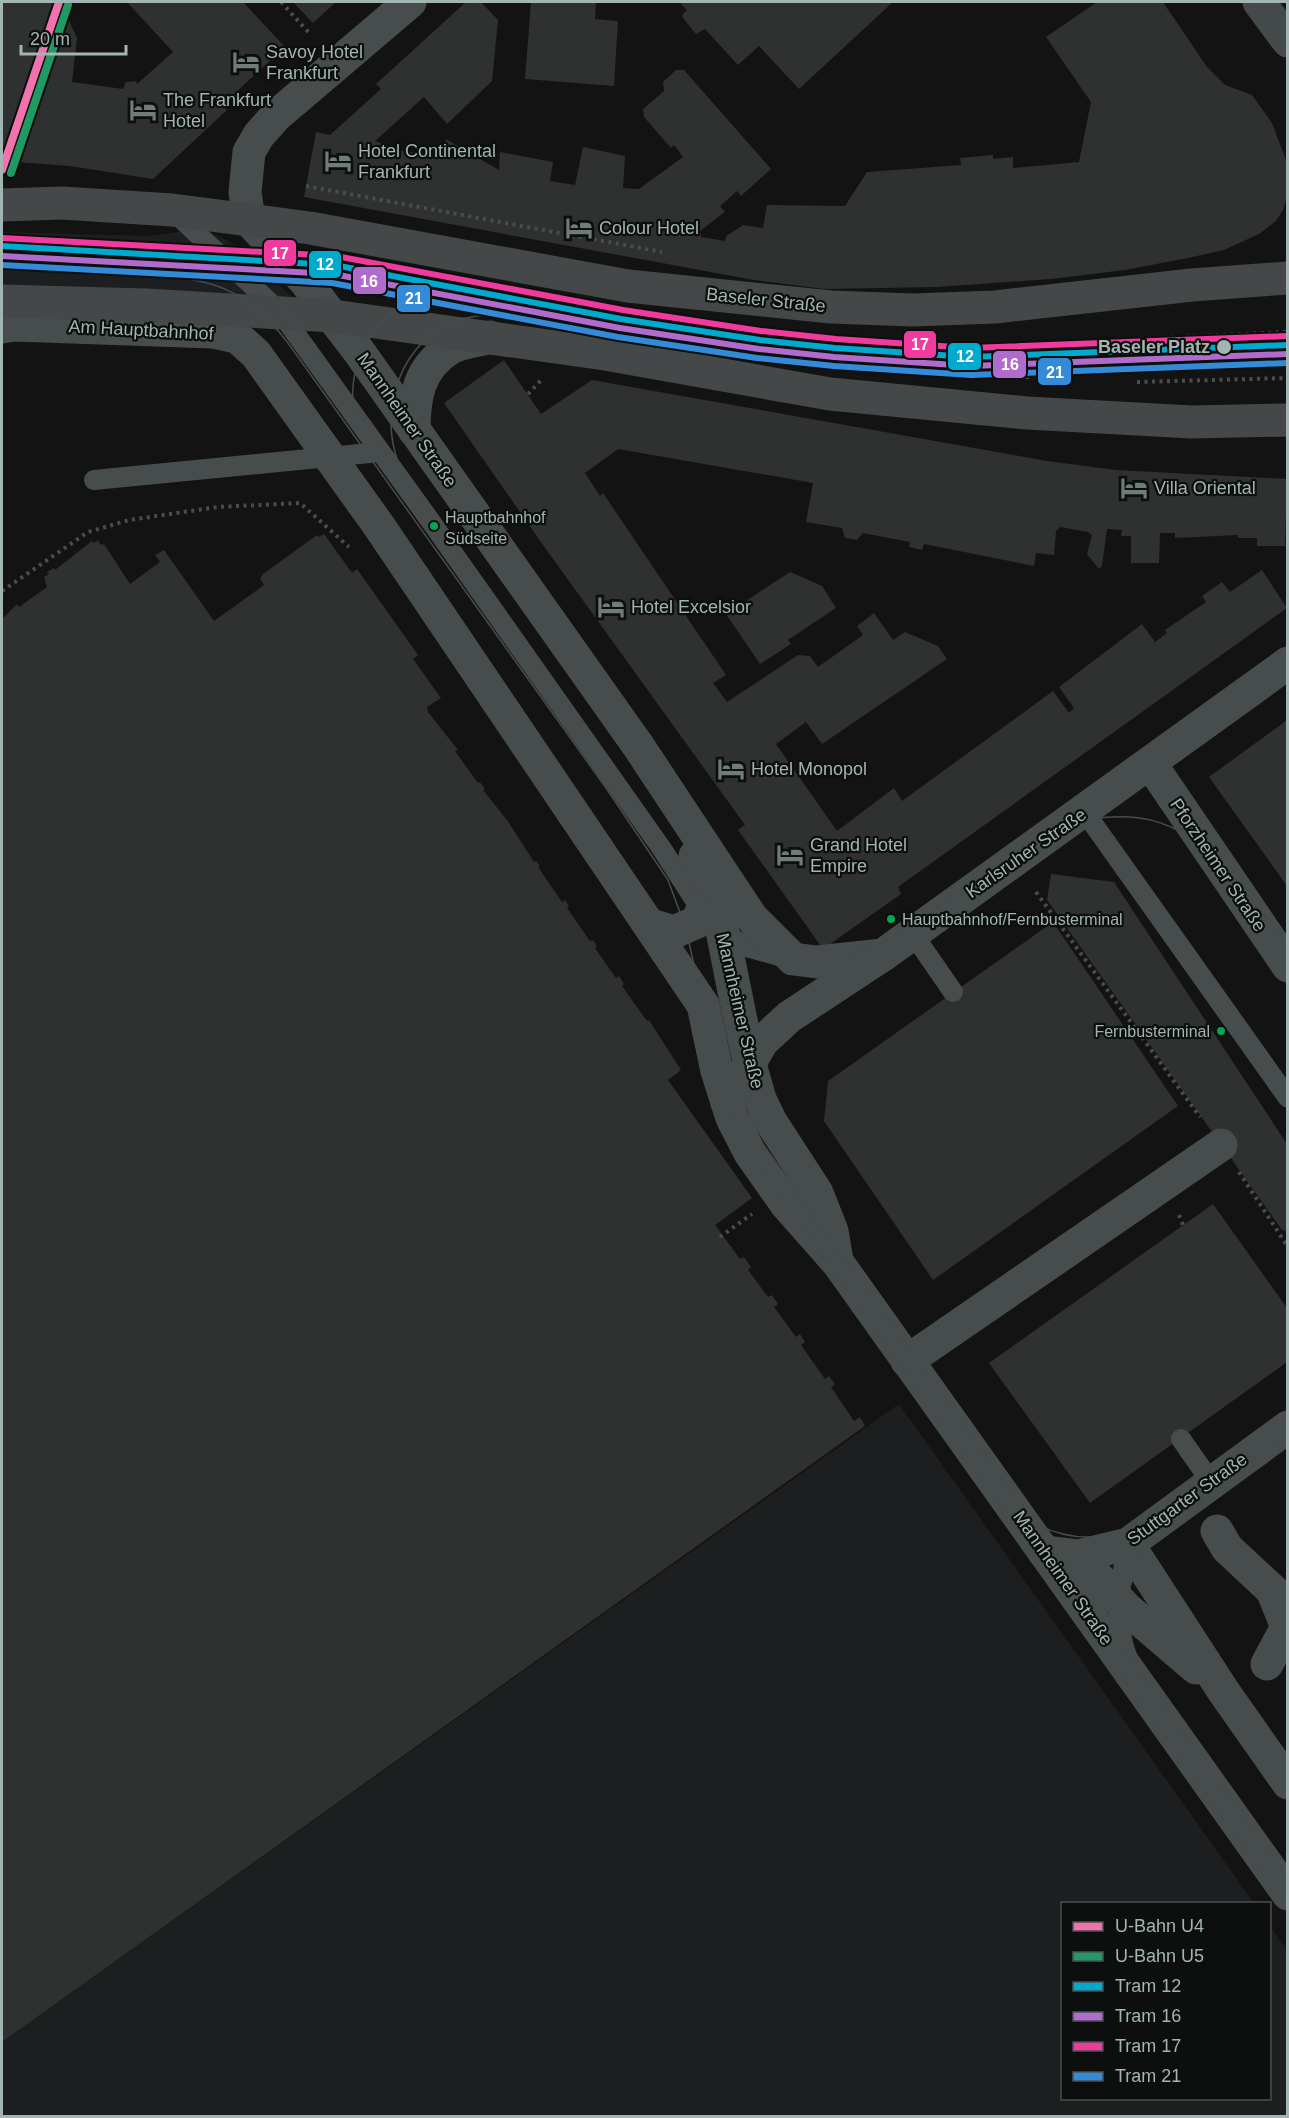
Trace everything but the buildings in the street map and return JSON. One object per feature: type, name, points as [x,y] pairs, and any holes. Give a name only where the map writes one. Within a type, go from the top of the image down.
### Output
[{"type":"main road","points":[[1259,2],[1287,41]]},
{"type":"main road","points":[[2,205],[62,203],[171,210],[249,220]]},
{"type":"main road","name":"Baseler Straße","points":[[249,220],[310,228],[628,286],[831,307],[913,310],[995,307],[1192,285],[1287,278]]},
{"type":"main road","name":"Am Hauptbahnhof","points":[[2,301],[280,312]]},
{"type":"main road","points":[[280,312],[333,316],[490,337],[830,394],[1027,413],[1192,422],[1287,420]]},
{"type":"street","points":[[249,220],[246,170],[249,152],[259,135],[276,117],[410,2]]},
{"type":"street","name":"Mannheimer Straße","points":[[249,220],[297,272],[333,316],[639,747],[752,918],[793,959]]},
{"type":"street","name":"Am Hauptbahnhof","points":[[2,327],[15,325],[213,332],[237,337],[256,354],[330,456]]},
{"type":"street","points":[[414,430],[414,400],[425,373],[450,348],[490,337]]},
{"type":"street","name":"Mannheimer Straße","points":[[330,456],[651,925],[703,1005],[732,1118],[756,1161],[786,1204],[838,1263],[1287,1894]]},
{"type":"street","name":"Karlsruher Straße","points":[[727,1103],[762,1042],[789,1017],[913,934],[1287,663]]},
{"type":"street","name":"Mannheimer Straße","points":[[639,747],[674,808],[711,909],[760,1099],[771,1122],[817,1193],[832,1231],[838,1263]]},
{"type":"street","name":"Pforzheimer Straße","points":[[1150,763],[1287,966]]},
{"type":"street","name":"Mannheimer Straße","points":[[651,925],[674,932],[686,929],[711,909]]},
{"type":"street","points":[[793,959],[816,962],[883,955]]},
{"type":"street","points":[[907,1361],[1221,1145]]},
{"type":"street","name":"Stuttgarter Straße","points":[[1044,1552],[1078,1556],[1128,1544],[1287,1427]]},
{"type":"street","points":[[1217,1531],[1227,1548],[1280,1598],[1287,1628],[1256,1671]]},
{"type":"street","name":"Mannheimer Straße","points":[[1128,1544],[1256,1671],[1287,1783]]},
{"type":"street","name":"Mannheimer Straße","points":[[1078,1556],[1118,1599],[1256,1671]]},
{"type":"lane","points":[[171,210],[280,312],[711,909],[747,947],[793,959]]},
{"type":"lane","points":[[98,328],[136,305]]},
{"type":"lane","points":[[94,480],[380,452]]},
{"type":"lane","points":[[1084,812],[1287,1098]]},
{"type":"lane","points":[[913,934],[953,992]]},
{"type":"lane","points":[[1180,1439],[1211,1482]]},
{"type":"lane","points":[[1128,1544],[1118,1599],[1122,1641],[1138,1684]]},
{"type":"path","points":[[281,2],[311,35]]},
{"type":"path","points":[[306,186],[664,252]]},
{"type":"path","points":[[1027,382],[1026,344],[1287,332]]},
{"type":"path","points":[[528,394],[546,375]]},
{"type":"path","points":[[1126,382],[1287,378]]},
{"type":"path","points":[[2,591],[88,532],[129,520],[218,507],[300,503],[349,547]]},
{"type":"path","points":[[1036,892],[1221,1145],[1287,1247]]},
{"type":"path","points":[[720,1237],[756,1211]]},
{"type":"shaded area","points":[[198,229],[223,238],[245,253],[292,297],[2,285],[2,232],[149,236]]},
{"type":"shaded area","points":[[899,1404],[1253,1902],[1061,1902],[1061,2100],[1271,2100],[1271,1927],[1287,1951],[1287,2116],[2,2116],[2,2042]]},
{"type":"tram line","name":"17","points":[[2,238],[336,256],[623,310],[761,331],[836,339],[970,348],[1288,336]]},
{"type":"tram line","name":"12","points":[[2,246],[334,265],[621,319],[760,340],[835,348],[970,357],[1288,345]]},
{"type":"tram line","name":"16","points":[[2,256],[333,274],[620,328],[759,349],[834,357],[970,366],[1288,354]]},
{"type":"tram line","points":[[158,256],[213,266],[243,277],[272,297],[287,313],[712,908],[750,941],[778,954],[791,957],[831,959],[870,948],[907,928],[1015,851],[1053,831],[1092,819],[1127,817],[1149,820],[1172,827],[1214,856],[1242,886],[1288,950]]},
{"type":"tram line","name":"21","points":[[2,265],[332,283],[618,337],[757,358],[834,366],[971,375],[1288,363]]},
{"type":"tram line","points":[[136,272],[184,278],[221,288],[254,307],[271,323],[288,343],[606,788],[668,880],[686,929],[722,1091],[731,1118],[750,1153],[1288,1908]]},
{"type":"tram line","points":[[353,404],[356,367],[363,350],[383,321],[397,309],[431,293],[477,292]]},
{"type":"tram line","points":[[398,462],[392,439],[391,415],[395,392],[403,370],[415,350],[432,334],[453,322],[482,315],[514,315]]},
{"type":"tram line","points":[[690,888],[706,931],[740,1087],[765,1149],[1288,1880]]},
{"type":"tram line","points":[[1137,1661],[1127,1622],[1130,1586],[1144,1555],[1167,1527],[1195,1501],[1288,1436]]},
{"type":"tram line","points":[[1034,1523],[1069,1535],[1103,1537],[1137,1529],[1171,1516]]},
{"type":"metro line","name":"U4","points":[[2,170],[59,2]]},
{"type":"metro line","name":"U5","points":[[11,173],[68,5]]},
{"type":"place","name":"Savoy Hotel Frankfurt","points":[[246,62]]},
{"type":"place","name":"The Frankfurt Hotel","points":[[143,110]]},
{"type":"place","name":"Hotel Continental Frankfurt","points":[[338,161]]},
{"type":"place","name":"Colour Hotel","points":[[579,228]]},
{"type":"place","name":"Baseler Platz","points":[[1224,347]]},
{"type":"place","name":"Villa Oriental","points":[[1134,488]]},
{"type":"place","name":"Hauptbahnhof Südseite","points":[[434,526]]},
{"type":"place","name":"Hotel Excelsior","points":[[611,607]]},
{"type":"place","name":"Hotel Monopol","points":[[731,769]]},
{"type":"place","name":"Grand Hotel Empire","points":[[790,855]]},
{"type":"place","name":"Hauptbahnhof/Fernbusterminal","points":[[891,919]]},
{"type":"place","name":"Fernbusterminal","points":[[1221,1031]]}]
